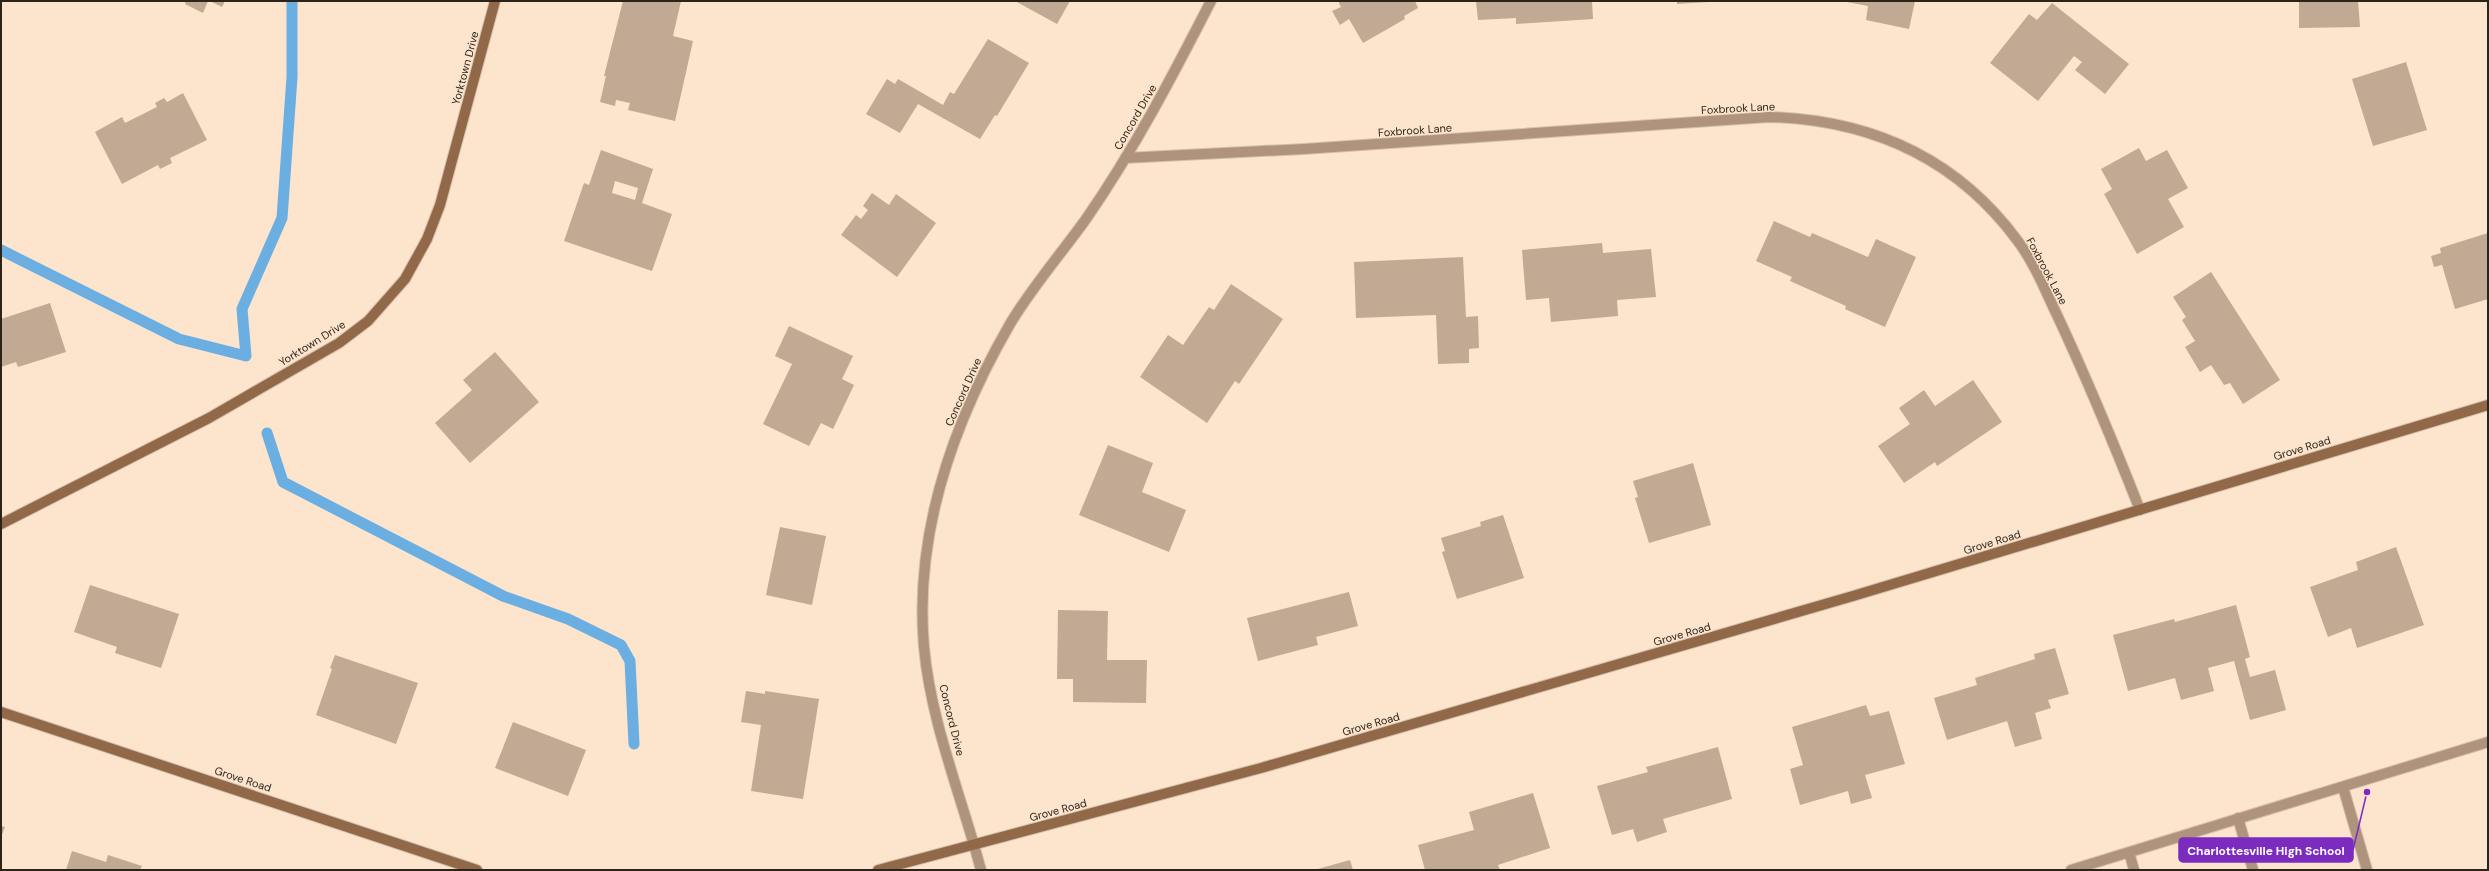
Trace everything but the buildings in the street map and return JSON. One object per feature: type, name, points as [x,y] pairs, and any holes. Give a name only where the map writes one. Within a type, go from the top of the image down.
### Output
[{"type":"street","name":"Yorktown Drive","points":[[1,524],[209,418],[339,344],[368,321],[405,280],[428,239],[440,205],[495,1]]},
{"type":"street","name":"Concord Drive","points":[[981,870],[934,706],[924,647],[923,588],[929,530],[950,454],[976,387],[1011,323],[1086,218],[1125,158],[1172,76],[1211,1]]},
{"type":"street","name":"Foxbrook Lane","points":[[1125,158],[1304,149],[1769,117],[1808,118],[1857,128],[1895,142],[1938,165],[1985,202],[2017,240],[2028,256],[2080,362],[2140,510]]},
{"type":"street","name":"Grove Road","points":[[878,870],[1261,768],[1853,596],[2488,405]]},
{"type":"street","name":"Grove Road","points":[[1,712],[477,870]]},
{"type":"street","points":[[2071,870],[2488,742]]},
{"type":"street","points":[[2343,786],[2367,870]]},
{"type":"street","points":[[2238,818],[2253,870]]},
{"type":"street","points":[[2129,852],[2134,870]]},
{"type":"waterway","points":[[1,250],[179,339],[246,356],[242,309],[282,218],[292,77],[292,1]]},
{"type":"waterway","points":[[267,433],[283,482],[503,596],[568,619],[621,645],[630,661],[634,744]]},
{"type":"place","name":"Charlottesville High School","points":[[2367,792]]}]
